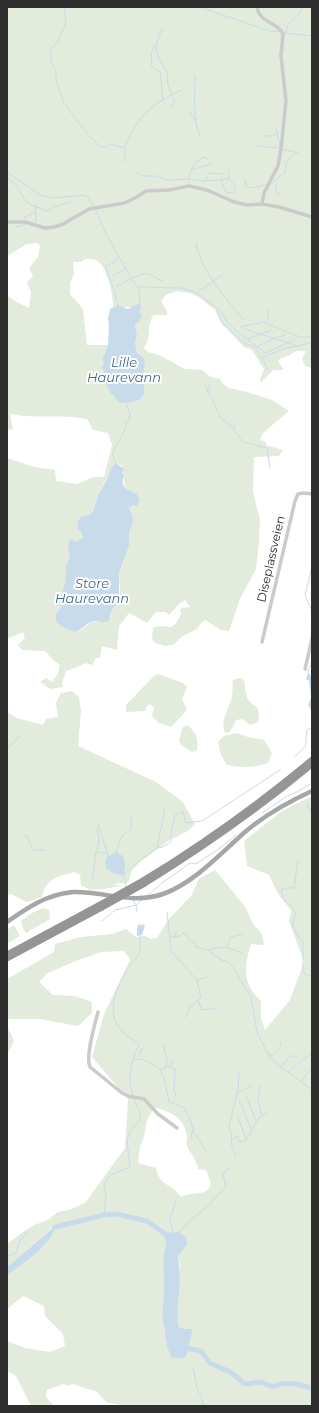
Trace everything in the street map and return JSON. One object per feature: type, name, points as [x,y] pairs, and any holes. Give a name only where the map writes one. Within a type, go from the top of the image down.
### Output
[{"type":"highway","points":[[144,882],[225,827],[312,759]]},
{"type":"highway","points":[[7,959],[144,882],[226,831],[312,765]]},
{"type":"highway","points":[[7,954],[101,906]]},
{"type":"main road","points":[[7,922],[37,902],[63,893],[84,892],[131,899],[146,898],[163,894],[176,888],[191,878],[227,850],[253,826],[287,803],[312,792]]},
{"type":"street","points":[[257,7],[262,18],[278,28],[283,34],[281,56],[286,98],[279,161],[264,193],[262,204]]},
{"type":"street","points":[[7,222],[25,222],[45,228],[54,227],[64,224],[89,208],[124,202],[135,198],[146,191],[169,190],[189,186],[207,190],[234,202],[247,205],[262,204],[286,209],[312,217]]},
{"type":"street","name":"Diseplassveien","points":[[262,642],[295,501],[298,494],[312,494]]},
{"type":"street","points":[[305,668],[312,639]]},
{"type":"street","points":[[98,1012],[88,1053],[90,1067],[122,1093],[146,1100],[158,1114],[177,1128]]},
{"type":"green space","points":[[7,7],[312,7],[312,368],[305,366],[302,359],[306,351],[296,351],[278,361],[284,370],[273,370],[261,383],[260,379],[264,369],[252,350],[244,347],[221,323],[215,310],[200,298],[190,293],[176,291],[166,295],[161,301],[167,315],[154,315],[151,319],[148,339],[144,348],[148,352],[159,355],[185,369],[202,370],[211,377],[220,379],[223,384],[229,388],[272,400],[289,411],[263,433],[260,440],[266,442],[266,445],[283,450],[279,456],[254,457],[253,492],[260,520],[256,569],[240,599],[229,631],[221,630],[205,620],[197,629],[183,636],[173,645],[165,646],[155,643],[152,639],[153,628],[163,626],[172,627],[181,614],[180,610],[182,608],[190,607],[185,600],[169,615],[166,612],[156,612],[147,623],[129,613],[119,626],[117,650],[102,646],[100,658],[96,658],[92,665],[85,663],[66,671],[62,683],[63,687],[50,689],[40,682],[46,678],[52,682],[58,674],[60,665],[45,651],[22,650],[18,645],[25,638],[23,632],[7,639],[7,458],[34,467],[55,470],[56,481],[77,484],[93,477],[104,477],[112,445],[108,433],[93,430],[87,419],[10,414],[13,429],[8,430],[7,295],[13,300],[29,308],[31,292],[27,282],[33,276],[29,268],[38,257],[40,246],[37,243],[27,244],[7,256]],"holes":[[[85,259],[95,260],[103,266],[110,284],[113,307],[118,305],[139,309],[139,322],[135,325],[137,335],[135,342],[144,383],[136,401],[119,402],[106,384],[104,363],[102,360],[108,345],[87,345],[83,309],[70,294],[70,283],[74,274],[73,262],[81,262]],[[117,463],[122,466],[125,487],[128,491],[137,494],[140,501],[138,505],[133,505],[129,508],[134,520],[129,532],[129,546],[119,573],[120,594],[118,602],[111,611],[111,617],[108,621],[92,622],[81,630],[75,632],[65,628],[56,620],[57,612],[61,607],[60,600],[65,583],[66,566],[70,557],[68,549],[69,540],[77,542],[83,537],[77,528],[78,520],[91,513],[102,487]]]},
{"type":"green space","points":[[158,674],[183,683],[187,687],[182,699],[187,710],[171,727],[159,723],[152,716],[154,707],[149,704],[145,711],[126,712],[126,705],[153,677]]},
{"type":"green space","points":[[240,678],[244,680],[249,701],[258,708],[258,722],[251,725],[242,719],[236,720],[230,732],[225,733],[223,724],[231,701],[233,680]]},
{"type":"green space","points":[[72,691],[79,697],[81,712],[78,746],[156,782],[183,802],[195,824],[188,831],[170,840],[140,862],[132,870],[129,881],[126,883],[113,884],[121,886],[90,890],[81,885],[80,875],[74,872],[53,879],[46,886],[42,897],[27,902],[11,894],[7,895],[7,712],[17,718],[43,725],[46,719],[58,717],[56,703],[61,693]]},
{"type":"green space","points":[[187,725],[195,733],[198,742],[197,750],[192,752],[181,745],[179,741],[182,728]]},
{"type":"green space","points":[[237,733],[264,740],[272,753],[268,763],[247,767],[227,765],[221,755],[218,742],[224,736]]},
{"type":"green space","points":[[312,796],[312,1406],[126,1406],[106,1402],[97,1392],[73,1384],[68,1386],[64,1384],[47,1390],[46,1397],[54,1406],[31,1406],[16,1376],[7,1371],[7,1341],[25,1348],[50,1352],[65,1346],[63,1334],[45,1316],[44,1306],[23,1296],[7,1309],[7,1275],[47,1243],[54,1226],[7,1267],[7,1244],[26,1230],[34,1225],[46,1221],[58,1212],[69,1210],[85,1203],[125,1148],[128,1099],[92,1057],[104,1014],[130,960],[124,951],[101,952],[48,973],[39,982],[53,995],[75,996],[92,1002],[92,1013],[78,1026],[40,1019],[7,1019],[7,979],[54,952],[55,944],[81,937],[112,934],[126,929],[136,937],[145,936],[151,939],[157,938],[169,919],[191,896],[199,879],[215,870],[246,908],[253,924],[262,934],[264,945],[251,944],[247,960],[246,974],[250,988],[261,1001],[261,1019],[265,1030],[290,1000],[304,962],[289,921],[291,910],[278,894],[269,875],[247,866],[244,841],[282,811]],"holes":[[[156,1108],[172,1114],[180,1120],[187,1136],[187,1146],[198,1169],[206,1170],[211,1184],[206,1191],[181,1197],[163,1182],[156,1168],[138,1163],[140,1147],[144,1137],[147,1120],[153,1109]],[[166,1243],[178,1256],[180,1264],[177,1319],[179,1327],[193,1329],[186,1357],[167,1346],[162,1314],[164,1294],[163,1260]]]},
{"type":"green space","points":[[43,908],[49,910],[50,919],[26,933],[22,927],[21,921],[32,913]]},
{"type":"green space","points":[[14,925],[20,936],[7,944],[7,930]]},
{"type":"green space","points":[[7,1026],[14,1041],[7,1055]]},
{"type":"water","name":"Lille Haurevann","points":[[140,303],[141,307],[139,312],[142,316],[139,322],[135,325],[137,335],[135,342],[137,353],[145,361],[143,377],[144,393],[143,396],[137,401],[120,403],[115,396],[111,394],[106,384],[106,376],[104,375],[102,367],[104,363],[102,360],[108,345],[108,319],[110,309],[118,305],[128,309]]},
{"type":"water","name":"Store Haurevann","points":[[116,463],[124,469],[122,473],[124,475],[123,483],[125,488],[137,494],[140,501],[137,506],[133,505],[129,508],[134,520],[129,532],[129,546],[119,573],[119,599],[111,612],[110,619],[108,621],[93,621],[75,632],[64,628],[58,623],[55,616],[61,607],[60,600],[65,583],[66,566],[70,557],[68,549],[69,540],[71,539],[77,542],[83,537],[77,528],[78,520],[81,517],[89,515],[93,511],[98,495],[111,468]]},
{"type":"water","points":[[308,673],[310,674],[312,680],[311,710],[308,705],[311,698],[309,681],[306,679]]},
{"type":"water","points":[[116,852],[123,856],[125,865],[124,876],[113,873],[106,868],[107,857]]},
{"type":"water","points":[[140,923],[140,926],[142,924],[145,925],[142,935],[137,936],[137,927]]},
{"type":"water","points":[[55,1226],[49,1239],[43,1246],[28,1260],[7,1275],[7,1267]]},
{"type":"water","points":[[178,1232],[186,1237],[187,1245],[178,1256],[180,1279],[178,1323],[179,1327],[193,1329],[186,1357],[179,1359],[171,1357],[167,1346],[162,1314],[164,1294],[163,1260],[166,1243],[164,1233]]},
{"type":"waterway","points":[[64,7],[66,22],[58,42],[50,50],[52,64],[56,71],[56,80],[64,103],[89,136],[101,147],[105,147],[110,144],[125,148],[125,162]]},
{"type":"waterway","points":[[199,7],[270,31],[280,32]]},
{"type":"waterway","points":[[286,33],[287,26],[301,12],[302,8],[312,7]]},
{"type":"waterway","points":[[162,29],[156,51],[167,72],[168,85],[175,101],[171,109]]},
{"type":"waterway","points":[[285,33],[312,36]]},
{"type":"waterway","points":[[155,45],[151,53],[152,67],[160,72],[163,99]]},
{"type":"waterway","points":[[195,76],[195,116],[196,124],[201,137]]},
{"type":"waterway","points":[[125,147],[135,127],[147,112],[162,100],[182,90]]},
{"type":"waterway","points":[[190,112],[196,122]]},
{"type":"waterway","points":[[276,128],[280,145]]},
{"type":"waterway","points":[[261,136],[276,134]]},
{"type":"waterway","points":[[258,146],[279,148]]},
{"type":"waterway","points":[[282,149],[298,153]]},
{"type":"waterway","points":[[271,183],[286,172],[286,163],[295,153]]},
{"type":"waterway","points":[[189,179],[190,171],[196,163],[204,157],[209,160]]},
{"type":"waterway","points":[[191,170],[211,164]]},
{"type":"waterway","points":[[229,168],[229,179],[235,185],[235,189]]},
{"type":"waterway","points":[[7,172],[42,196],[54,198],[85,195],[88,197],[93,206]]},
{"type":"waterway","points":[[137,173],[143,176],[156,176],[168,180],[187,179],[205,181],[229,179]]},
{"type":"waterway","points":[[205,181],[209,173],[225,174]]},
{"type":"waterway","points":[[7,178],[17,186],[29,204],[47,211],[56,206],[70,202]]},
{"type":"waterway","points":[[245,180],[246,186],[253,188],[268,184]]},
{"type":"waterway","points":[[221,181],[227,193],[235,192]]},
{"type":"waterway","points":[[276,182],[276,190],[280,196]]},
{"type":"waterway","points":[[35,205],[36,222]]},
{"type":"waterway","points":[[95,209],[105,232],[131,278],[139,289],[140,303]]},
{"type":"waterway","points":[[25,220],[25,217],[35,212]]},
{"type":"waterway","points":[[15,227],[25,225],[25,223]]},
{"type":"waterway","points":[[196,243],[208,274],[243,319]]},
{"type":"waterway","points":[[118,307],[114,290],[105,267],[119,259]]},
{"type":"waterway","points":[[114,275],[126,269]]},
{"type":"waterway","points":[[116,287],[131,278],[147,273],[162,281]]},
{"type":"waterway","points":[[198,292],[222,275]]},
{"type":"waterway","points":[[139,287],[181,288],[197,293],[222,312],[224,317],[234,328],[266,353],[296,339]]},
{"type":"waterway","points":[[217,310],[222,322],[243,342],[254,347],[268,370]]},
{"type":"waterway","points":[[265,322],[268,319],[268,310]]},
{"type":"waterway","points":[[241,327],[263,322],[300,337],[311,337]]},
{"type":"waterway","points":[[244,329],[298,346]]},
{"type":"waterway","points":[[248,339],[272,330]]},
{"type":"waterway","points":[[276,338],[285,335]]},
{"type":"waterway","points":[[258,346],[273,339]]},
{"type":"waterway","points":[[262,358],[285,348],[312,342]]},
{"type":"waterway","points":[[204,383],[221,418],[229,424],[243,442],[267,448],[270,468]]},
{"type":"waterway","points":[[207,391],[210,384]]},
{"type":"waterway","points":[[116,463],[113,458],[113,453],[130,415],[126,402]]},
{"type":"waterway","points":[[234,430],[235,425]]},
{"type":"waterway","points":[[312,567],[305,595],[312,611]]},
{"type":"waterway","points":[[311,639],[312,615]]},
{"type":"waterway","points":[[308,673],[312,663]]},
{"type":"waterway","points":[[295,757],[306,745],[307,730],[312,728]]},
{"type":"waterway","points":[[7,749],[20,736]]},
{"type":"waterway","points":[[124,874],[157,848],[163,847],[171,842],[175,815],[183,812],[186,823],[202,821],[280,770]]},
{"type":"waterway","points":[[262,813],[287,796],[312,783]]},
{"type":"waterway","points":[[307,803],[312,815]]},
{"type":"waterway","points":[[157,848],[165,809]]},
{"type":"waterway","points":[[116,852],[122,836],[131,829],[131,817]]},
{"type":"waterway","points":[[98,823],[108,855]]},
{"type":"waterway","points":[[97,827],[99,840],[97,852],[106,853],[108,856]]},
{"type":"waterway","points":[[23,835],[27,836],[33,850],[44,850]]},
{"type":"waterway","points":[[147,896],[190,863],[196,864],[236,835]]},
{"type":"waterway","points":[[92,881],[96,852]]},
{"type":"waterway","points":[[298,860],[294,888],[285,888],[281,890],[284,899],[295,912],[293,926],[303,941],[303,972],[308,976],[312,975]]},
{"type":"waterway","points":[[124,876],[126,887]]},
{"type":"waterway","points":[[133,900],[137,911]]},
{"type":"waterway","points":[[102,921],[115,910],[136,905],[142,900]]},
{"type":"waterway","points":[[167,912],[171,951],[197,980],[201,997],[190,1007],[187,1015],[183,1018]]},
{"type":"waterway","points":[[174,937],[178,930]]},
{"type":"waterway","points":[[170,937],[180,936],[183,933],[186,934],[191,942],[195,943],[196,947],[210,950],[214,956],[219,957],[221,960],[228,962],[232,966],[251,997],[257,1032],[269,1056],[312,1090]]},
{"type":"waterway","points":[[227,946],[231,937],[242,934]]},
{"type":"waterway","points":[[133,1096],[130,1071],[132,1061],[139,1044],[120,1029],[113,1011],[115,995],[118,987],[131,964],[139,954],[140,935]]},
{"type":"waterway","points":[[210,950],[227,948],[242,953]]},
{"type":"waterway","points":[[197,980],[206,977]]},
{"type":"waterway","points":[[198,1001],[202,1010],[218,1008]]},
{"type":"waterway","points":[[269,1056],[274,1054],[280,1048],[281,1043]]},
{"type":"waterway","points":[[134,1060],[144,1060],[160,1070],[166,1068],[167,1060],[164,1048],[165,1045]]},
{"type":"waterway","points":[[139,1057],[141,1050],[144,1048]]},
{"type":"waterway","points":[[289,1072],[299,1062],[312,1054]]},
{"type":"waterway","points":[[281,1067],[289,1057],[298,1056]]},
{"type":"waterway","points":[[171,1061],[171,1066]]},
{"type":"waterway","points":[[168,1066],[175,1069],[174,1090],[176,1096]]},
{"type":"waterway","points":[[302,1081],[312,1067]]},
{"type":"waterway","points":[[159,1069],[164,1077],[169,1102],[183,1107],[189,1116],[194,1132],[205,1150]]},
{"type":"waterway","points":[[235,1155],[232,1148],[229,1126],[238,1090],[239,1073]]},
{"type":"waterway","points":[[238,1093],[251,1086]]},
{"type":"waterway","points":[[260,1086],[258,1099],[261,1115]]},
{"type":"waterway","points":[[246,1095],[256,1121]]},
{"type":"waterway","points":[[104,1215],[106,1194],[104,1185],[110,1175],[130,1167],[127,1141],[130,1131],[140,1120],[140,1112],[134,1099]]},
{"type":"waterway","points":[[239,1100],[252,1131]]},
{"type":"waterway","points":[[232,1139],[237,1136],[239,1142],[245,1141],[256,1122],[266,1113]]},
{"type":"waterway","points":[[238,1117],[246,1139]]},
{"type":"waterway","points":[[192,1139],[191,1136],[193,1130]]},
{"type":"waterway","points":[[179,1233],[189,1221],[210,1205],[213,1199],[226,1188],[223,1174],[230,1168]]},
{"type":"waterway","points":[[173,1232],[170,1220],[176,1201]]},
{"type":"waterway","points":[[55,1227],[104,1215],[116,1214],[147,1221],[168,1236]]},
{"type":"waterway","points":[[7,1256],[16,1253],[19,1242],[27,1232]]},
{"type":"waterway","points":[[182,1347],[201,1351],[210,1363],[230,1372],[242,1382],[247,1384],[261,1382],[273,1387],[287,1383],[312,1388]]},
{"type":"waterway","points":[[193,1368],[198,1392],[202,1397],[203,1406]]}]
